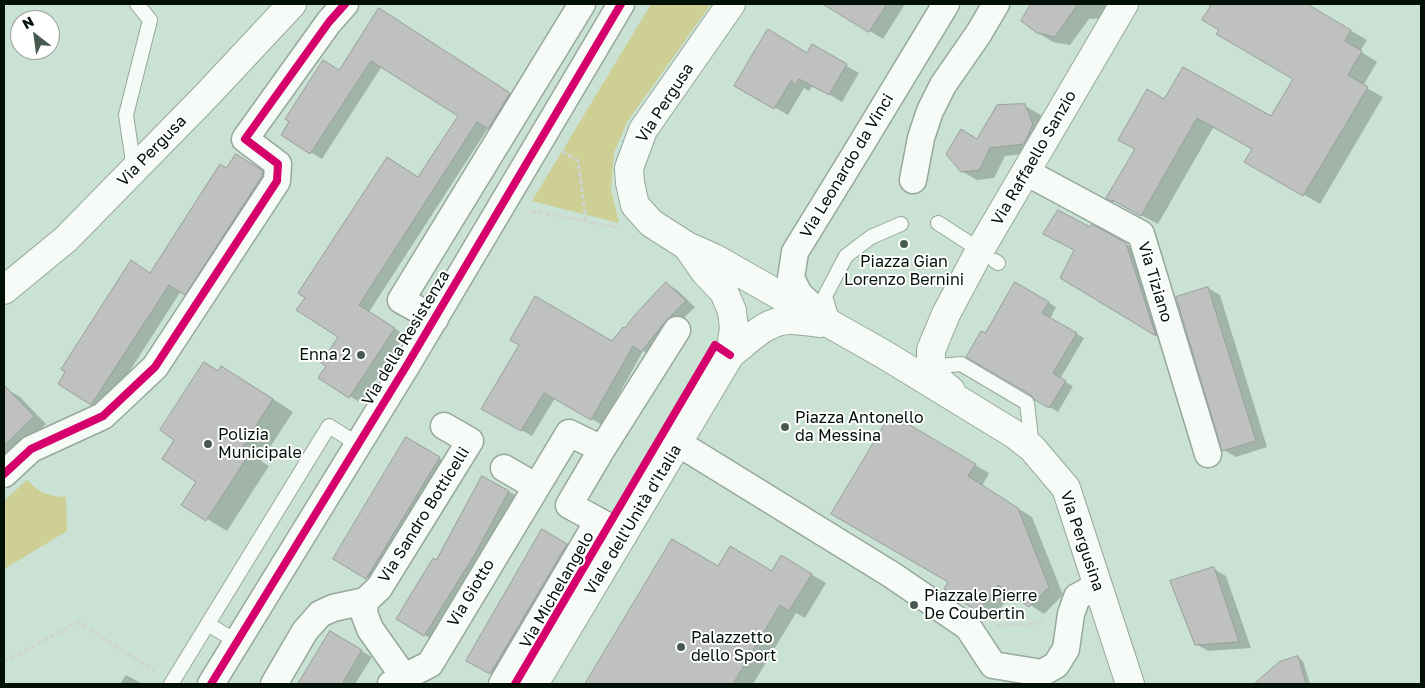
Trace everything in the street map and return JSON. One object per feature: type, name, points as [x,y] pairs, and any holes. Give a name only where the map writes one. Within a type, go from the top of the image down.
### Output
[{"type":"main road","name":"Via Pergusa","points":[[4,290],[66,239],[292,4]]},
{"type":"main road","name":"Via Pergusa","points":[[687,246],[651,223],[635,205],[630,183],[630,168],[643,130],[731,4]]},
{"type":"main road","name":"Via Raffaello Sanzio","points":[[946,314],[991,258],[1026,172],[1124,4]]},
{"type":"main road","points":[[687,246],[714,258],[885,354],[970,407]]},
{"type":"main road","points":[[687,246],[705,272],[724,292],[732,311],[734,328],[730,355]]},
{"type":"main road","points":[[885,354],[914,346],[946,314]]},
{"type":"main road","points":[[946,314],[931,350],[931,367],[938,380],[970,407]]},
{"type":"main road","points":[[730,355],[776,321],[790,320],[833,325]]},
{"type":"main road","name":"Viale dell'Unità d'Italia","points":[[534,684],[730,355]]},
{"type":"main road","name":"Via Pergusina","points":[[970,407],[1014,434],[1032,448],[1066,488],[1130,684]]},
{"type":"street","points":[[4,474],[31,449],[103,416],[155,367],[277,182],[278,164],[245,139],[329,22],[346,4]]},
{"type":"street","points":[[435,319],[402,300],[582,4]]},
{"type":"street","name":"Via della Resistenza","points":[[211,684],[435,319],[621,4]]},
{"type":"street","name":"Via Leonardo da Vinci","points":[[833,325],[808,304],[800,294],[792,278],[794,252],[946,4]]},
{"type":"street","points":[[913,180],[921,138],[930,111],[943,85],[979,33],[996,4]]},
{"type":"street","name":"Via Tiziano","points":[[1026,172],[1141,234],[1208,454]]},
{"type":"street","points":[[598,521],[569,505],[677,330]]},
{"type":"street","name":"Via Sandro Botticelli","points":[[365,601],[379,588],[470,441],[444,426]]},
{"type":"street","name":"Via Giotto","points":[[398,681],[430,664],[568,433],[602,449]]},
{"type":"street","points":[[678,443],[892,575],[968,627],[993,665],[1042,672],[1056,665],[1066,649],[1071,614],[1077,597],[1097,586]]},
{"type":"street","points":[[504,468],[536,486]]},
{"type":"street","name":"Via Michelangelo","points":[[502,684],[598,521],[624,535]]},
{"type":"street","points":[[274,684],[305,631],[320,614],[332,608],[365,601],[364,613],[370,629],[398,681]]},
{"type":"lane","points":[[134,170],[126,115],[150,20],[137,4]]},
{"type":"lane","points":[[938,223],[991,258]]},
{"type":"lane","points":[[833,325],[825,296],[846,256],[871,237],[901,224]]},
{"type":"lane","points":[[931,367],[961,364],[1026,403],[1032,448]]},
{"type":"lane","points":[[172,683],[329,426],[359,444]]},
{"type":"lane","points":[[208,624],[237,642]]},
{"type":"path","points":[[562,151],[578,161],[586,221]]},
{"type":"path","points":[[531,211],[625,230]]},
{"type":"path","points":[[993,626],[1037,624],[1048,615]]},
{"type":"path","points":[[4,662],[78,622],[172,683]]},
{"type":"green space","points":[[651,4],[711,4],[627,122],[614,153],[611,190],[619,223],[532,201]]},
{"type":"green space","points":[[27,480],[44,493],[66,497],[67,531],[4,569],[4,501]]},
{"type":"building","points":[[823,4],[887,4],[869,32]]},
{"type":"building","points":[[1031,4],[1078,4],[1055,37],[1037,33],[1021,21]]},
{"type":"building","points":[[1212,4],[1307,4],[1351,30],[1345,41],[1362,51],[1348,75],[1368,87],[1303,196],[1244,162],[1252,149],[1197,118],[1141,216],[1106,198],[1135,149],[1118,140],[1147,89],[1164,99],[1183,67],[1271,116],[1293,79],[1216,34],[1219,30],[1202,20]]},
{"type":"building","points":[[379,8],[510,93],[488,129],[477,122],[359,305],[395,328],[349,398],[318,378],[326,366],[321,363],[338,337],[296,310],[305,298],[298,293],[387,157],[418,177],[458,116],[371,61],[310,154],[281,135],[289,122],[285,119],[323,60],[339,70]]},
{"type":"building","points":[[768,29],[807,53],[812,44],[847,64],[829,95],[799,79],[796,85],[791,81],[774,109],[734,86]]},
{"type":"building","points":[[1025,104],[1033,124],[1024,144],[990,148],[979,170],[961,172],[946,154],[961,129],[977,139],[997,105]]},
{"type":"building","points":[[236,154],[263,171],[262,176],[185,295],[169,285],[91,405],[58,384],[65,372],[61,369],[131,260],[150,273],[220,164],[226,168]]},
{"type":"building","points":[[1058,210],[1090,227],[1092,224],[1126,243],[1156,336],[1060,278],[1074,250],[1043,234]]},
{"type":"building","points":[[666,282],[686,301],[665,322],[641,352],[633,346],[591,420],[544,393],[521,431],[481,409],[519,345],[510,340],[535,296],[612,341]]},
{"type":"building","points":[[1015,282],[1049,302],[1042,313],[1077,333],[1053,373],[1066,381],[1049,408],[1035,400],[1031,395],[966,357],[981,331],[985,333]]},
{"type":"building","points":[[1208,287],[1256,441],[1222,451],[1176,297]]},
{"type":"building","name":"Polizia Municipale","points":[[204,362],[218,371],[221,366],[273,399],[242,448],[250,453],[206,521],[181,505],[196,482],[162,459],[174,440],[160,430]]},
{"type":"building","points":[[4,385],[34,416],[4,446]]},
{"type":"building","points":[[891,414],[976,464],[968,476],[1018,508],[1049,587],[1029,607],[998,585],[978,612],[944,589],[948,582],[831,514]]},
{"type":"building","points":[[406,437],[440,457],[366,579],[333,559]]},
{"type":"building","points":[[482,476],[509,491],[475,554],[424,636],[396,619],[433,558],[436,560]]},
{"type":"building","points":[[542,529],[567,544],[490,674],[466,661]]},
{"type":"building","name":"Palazzetto dello Sport","points":[[672,539],[718,566],[730,546],[772,571],[781,555],[812,574],[789,611],[780,605],[733,684],[585,684]]},
{"type":"building","points":[[1214,567],[1239,642],[1195,645],[1170,581]]},
{"type":"building","points":[[330,631],[362,650],[342,684],[298,684]]},
{"type":"building","points":[[1298,656],[1306,684],[1254,684],[1279,662]]},
{"type":"cycle path","points":[[4,474],[31,449],[103,416],[155,367],[277,181],[278,164],[245,139],[329,22],[345,4]]},
{"type":"cycle path","points":[[211,684],[407,365],[621,4]]},
{"type":"cycle path","points":[[515,684],[715,345],[730,355]]},
{"type":"place","name":"Piazza Gian Lorenzo Bernini","points":[[904,244]]},
{"type":"place","name":"Enna 2","points":[[361,355]]},
{"type":"place","name":"Piazza Antonello da Messina","points":[[785,427]]},
{"type":"place","name":"Polizia Municipale","points":[[208,444]]},
{"type":"place","name":"Piazzale Pierre De Coubertin","points":[[914,605]]},
{"type":"place","name":"Palazzetto dello Sport","points":[[681,647]]}]
